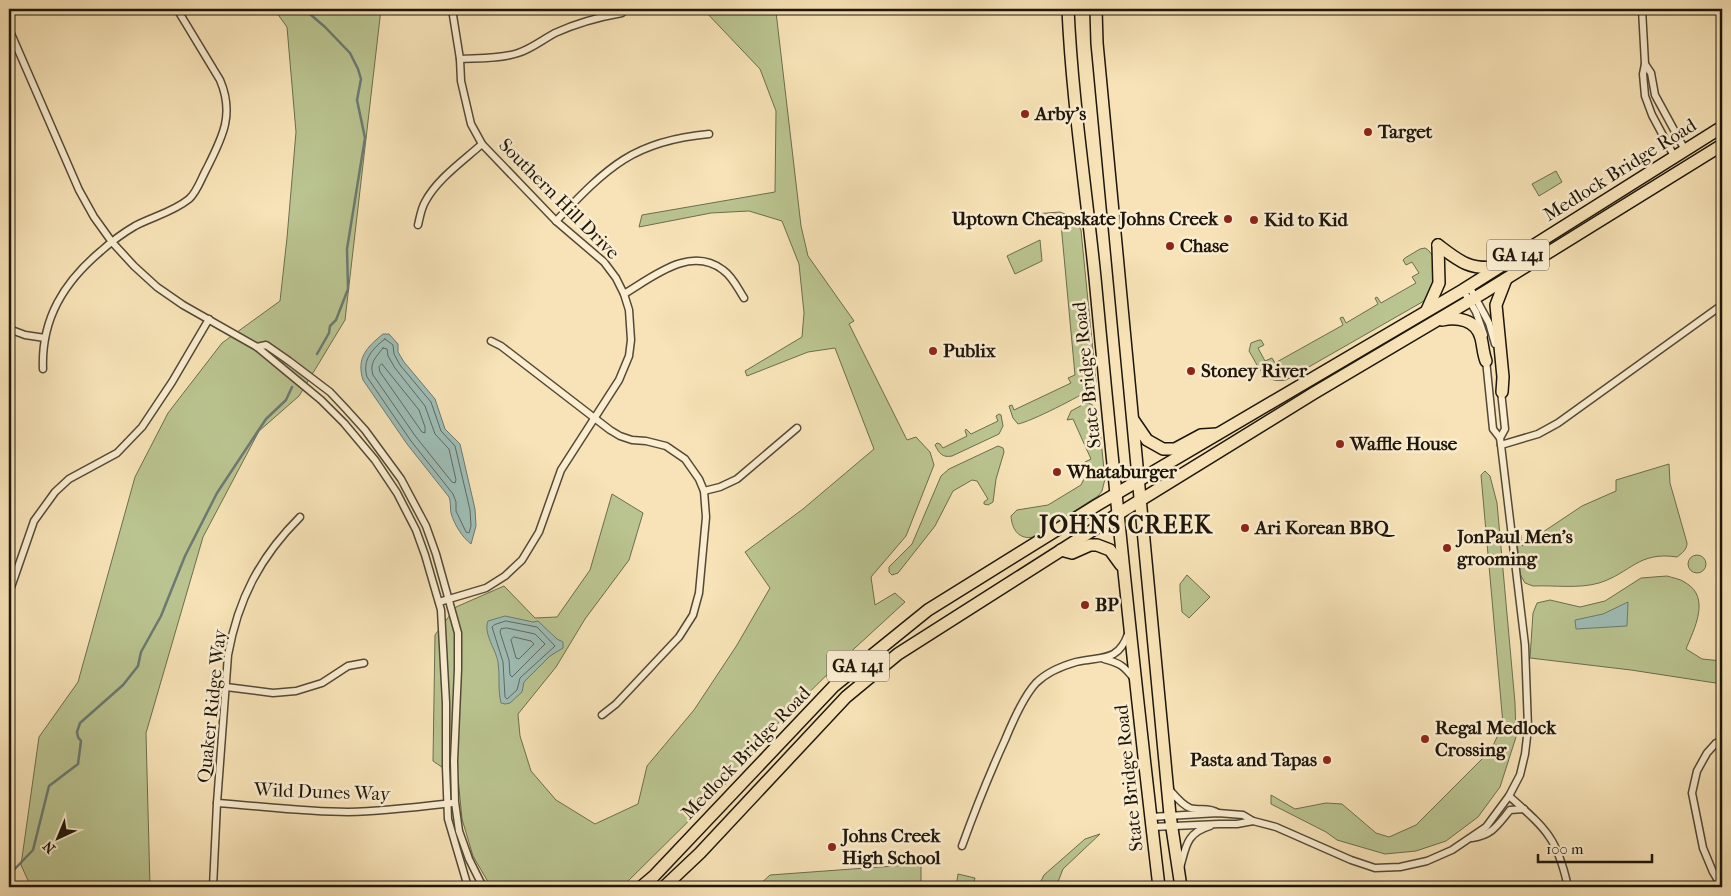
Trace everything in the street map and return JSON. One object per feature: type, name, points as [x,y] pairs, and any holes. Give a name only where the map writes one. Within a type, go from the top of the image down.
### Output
[{"type":"highway","name":"State Bridge Road","points":[[1068,9],[1070,60],[1088,204],[1118,514],[1159,887]]},
{"type":"highway","name":"State Bridge Road","points":[[1096,9],[1097,43],[1171,821],[1181,887]]},
{"type":"highway","name":"Medlock Bridge Road","points":[[641,887],[654,876],[834,686],[928,610],[1116,494],[1466,288],[1722,126]]},
{"type":"highway","name":"Medlock Bridge Road","points":[[664,887],[700,853],[846,697],[898,654],[1118,514],[1314,393],[1472,300],[1722,145]]},
{"type":"highway","points":[[1427,310],[1440,283],[1438,245],[1459,261],[1475,268],[1499,267]]},
{"type":"highway","points":[[1502,392],[1503,377],[1496,305],[1506,279]]},
{"type":"highway","points":[[1437,321],[1461,318],[1474,326],[1480,334],[1486,361]]},
{"type":"highway","points":[[1133,419],[1147,440],[1163,449],[1176,449],[1201,435],[1218,434]]},
{"type":"highway","points":[[1061,550],[1072,553],[1090,545],[1105,547],[1114,554],[1124,569]]},
{"type":"street","points":[[43,369],[42,356],[45,338],[53,311],[67,285],[83,266],[112,242],[134,227],[179,206],[190,198],[197,189],[221,140],[227,121],[226,99],[220,80],[177,9]]},
{"type":"street","name":"Southern Hill Drive","points":[[439,602],[486,588],[505,576],[522,560],[539,532],[561,470],[619,380],[629,356],[631,340],[631,324],[624,294],[616,278],[604,262],[556,222],[482,144],[471,124],[460,81],[460,59],[452,9]]},
{"type":"street","points":[[1642,9],[1645,96],[1652,114],[1674,156]]},
{"type":"street","points":[[460,59],[516,54],[575,24],[622,13]]},
{"type":"street","points":[[9,29],[11,39],[79,190],[94,217],[112,242],[157,287],[183,305],[257,346],[321,400],[344,423],[375,460],[397,492],[416,530],[439,602],[446,703],[446,766],[452,803],[462,838],[469,859],[483,887]]},
{"type":"street","points":[[1645,64],[1651,73],[1655,95],[1685,150]]},
{"type":"street","points":[[556,222],[597,179],[626,158],[645,148],[665,141],[685,136],[709,134]]},
{"type":"street","points":[[418,225],[424,204],[432,191],[482,144]]},
{"type":"street","points":[[624,294],[673,265],[684,261],[696,260],[710,263],[724,270],[744,298]]},
{"type":"street","points":[[1152,822],[1171,821],[1218,813],[1243,814],[1253,821],[1276,827],[1343,857],[1374,868],[1427,861],[1452,850],[1486,827],[1509,796],[1520,775],[1528,728],[1525,644],[1500,438],[1493,429],[1484,335],[1466,288]]},
{"type":"street","points":[[1472,300],[1489,323],[1493,336],[1502,392],[1505,429],[1500,438]]},
{"type":"street","points":[[1501,446],[1538,434],[1558,423],[1722,306]]},
{"type":"street","points":[[9,593],[34,521],[39,512],[69,479],[116,453],[142,427],[172,382],[209,320]]},
{"type":"street","points":[[9,329],[25,335],[45,338]]},
{"type":"street","points":[[491,341],[501,346],[610,430],[620,436],[632,440],[655,443],[675,452],[693,468],[704,490],[706,516],[699,593],[693,615],[679,637],[616,704],[602,715]]},
{"type":"street","points":[[257,346],[266,345],[330,392],[370,437],[401,479],[426,526],[458,633],[452,803],[448,819],[468,887]]},
{"type":"street","points":[[704,490],[720,487],[737,478],[797,428]]},
{"type":"street","name":"Quaker Ridge Way","points":[[212,887],[231,636],[245,594],[266,555],[300,517]]},
{"type":"street","points":[[962,846],[984,787],[1016,714],[1036,683],[1058,668],[1077,662],[1103,659],[1115,654],[1122,649],[1130,628]]},
{"type":"street","points":[[1103,659],[1124,666],[1136,682]]},
{"type":"street","points":[[226,687],[273,692],[296,691],[322,683],[348,666],[364,663]]},
{"type":"street","points":[[1722,741],[1716,743],[1707,752],[1697,771],[1692,793],[1703,848],[1713,872],[1722,887]]},
{"type":"street","points":[[1169,789],[1184,805],[1192,808],[1212,809],[1218,813]]},
{"type":"street","points":[[1509,796],[1540,823],[1554,841],[1559,852],[1568,887]]},
{"type":"street","name":"Wild Dunes Way","points":[[217,802],[348,812],[402,809],[452,803]]},
{"type":"street","points":[[1468,839],[1485,836],[1510,810],[1524,809]]},
{"type":"street","points":[[1152,822],[1237,824],[1253,821]]},
{"type":"street","points":[[1179,871],[1188,841],[1192,836],[1202,828],[1219,824]]},
{"type":"green space","points":[[274,9],[381,9],[345,320],[299,396],[259,431],[203,537],[146,733],[150,887],[31,887],[21,865],[39,737],[78,682],[135,477],[168,413],[222,343],[280,301],[296,132],[287,27]]},
{"type":"green space","points":[[703,9],[900,9],[776,12],[801,226],[808,256],[854,321],[849,324],[907,440],[916,437],[930,452],[934,465],[906,536],[871,577],[875,605],[895,593],[905,602],[844,658],[780,721],[723,787],[622,887],[491,887],[473,856],[462,819],[458,778],[433,761],[435,635],[456,607],[504,586],[535,618],[557,617],[590,570],[612,494],[643,513],[629,560],[585,619],[556,667],[518,714],[520,736],[531,771],[556,800],[595,824],[638,804],[647,766],[694,710],[737,645],[770,588],[745,552],[803,509],[874,449],[835,348],[808,352],[747,376],[745,371],[802,337],[804,313],[799,264],[782,221],[749,211],[711,213],[639,227],[642,215],[775,192],[776,111],[760,69]]},
{"type":"green space","points":[[1556,171],[1562,182],[1539,196],[1532,184]]},
{"type":"green space","points":[[1060,212],[1073,219],[1081,230],[1096,382],[1092,388],[1077,397],[1044,414],[1018,424],[1013,418],[1009,406],[1012,405],[1014,410],[1071,383],[1068,378],[1075,375],[1061,224],[1055,225],[1053,215],[1035,217],[1035,223],[1033,224],[1031,217],[1035,214]]},
{"type":"green space","points":[[1040,240],[1042,261],[1015,274],[1007,256]]},
{"type":"green space","points":[[1425,248],[1432,255],[1436,285],[1424,301],[1286,380],[1278,381],[1267,377],[1259,368],[1249,351],[1251,343],[1261,340],[1264,345],[1258,348],[1265,361],[1272,358],[1275,363],[1343,325],[1340,318],[1343,317],[1346,323],[1378,304],[1375,298],[1377,297],[1381,303],[1416,283],[1412,277],[1419,273],[1412,262],[1406,265],[1403,260],[1420,249]]},
{"type":"green space","points":[[1086,403],[1093,406],[1098,412],[1105,479],[1102,491],[1098,496],[1034,537],[1024,537],[1015,530],[1011,516],[1017,510],[1048,505],[1081,485],[1088,471],[1085,462],[1091,459],[1073,419],[1067,420],[1071,411]]},
{"type":"green space","points":[[1001,415],[1003,426],[999,434],[952,456],[941,454],[935,445],[937,443],[940,444],[943,448],[967,436],[966,429],[971,434],[998,421],[996,416]]},
{"type":"green space","points":[[998,446],[1003,448],[1004,452],[996,479],[993,502],[988,505],[984,504],[988,499],[977,481],[972,480],[953,491],[935,526],[898,573],[892,575],[889,572],[889,567],[912,544],[941,476],[949,469]]},
{"type":"green space","points":[[1669,464],[1670,483],[1687,543],[1681,554],[1677,557],[1653,557],[1644,560],[1610,579],[1591,585],[1533,586],[1525,583],[1520,574],[1517,540],[1521,535],[1522,546],[1582,506],[1616,491],[1616,480]]},
{"type":"green space","points":[[1485,471],[1490,476],[1497,503],[1515,703],[1516,737],[1500,787],[1478,817],[1446,841],[1416,851],[1385,854],[1337,840],[1326,832],[1271,804],[1271,795],[1295,809],[1326,803],[1342,804],[1376,833],[1389,837],[1416,825],[1491,750],[1503,724],[1481,475]]},
{"type":"green space","points":[[1697,555],[1703,558],[1706,564],[1703,570],[1697,573],[1691,570],[1688,564],[1691,558]]},
{"type":"green space","points":[[1187,575],[1210,597],[1189,618],[1182,612],[1180,590],[1180,584]]},
{"type":"green space","points":[[1667,576],[1684,582],[1694,589],[1698,597],[1698,614],[1686,649],[1702,659],[1722,661],[1722,684],[1631,670],[1530,658],[1533,613],[1537,603],[1550,600],[1580,607],[1605,601],[1641,578]]},
{"type":"green space","points":[[1100,834],[1063,869],[1056,887],[1038,887],[1044,875],[1085,839]]},
{"type":"green space","points":[[921,864],[921,887],[757,887],[770,875]]},
{"type":"green space","points":[[958,874],[975,878],[973,887],[956,887]]},
{"type":"water","points":[[383,334],[389,334],[398,344],[398,352],[404,362],[435,399],[445,429],[460,444],[475,509],[476,526],[471,544],[454,522],[449,497],[407,444],[363,380],[361,365],[364,354]]},
{"type":"water","points":[[1628,602],[1627,626],[1576,629],[1575,620],[1603,614]]},
{"type":"water","points":[[505,616],[533,622],[538,621],[557,639],[563,642],[563,648],[550,656],[524,682],[522,692],[510,703],[505,704],[501,703],[498,662],[488,636],[487,626],[488,621]]},
{"type":"waterway","points":[[304,9],[325,27],[350,53],[358,69],[361,79],[357,100],[365,138],[347,249],[348,289],[336,320],[330,326],[329,333],[317,354]]},
{"type":"waterway","points":[[9,875],[33,850],[49,786],[78,764],[81,741],[77,732],[80,723],[123,685],[138,666],[141,652],[161,616],[185,556],[217,493],[266,419],[286,400],[292,387]]},
{"type":"place","name":"Arby's","points":[[1025,114]]},
{"type":"place","name":"Target","points":[[1368,132]]},
{"type":"place","name":"Uptown Cheapskate Johns Creek","points":[[1228,219]]},
{"type":"place","name":"Kid to Kid","points":[[1254,220]]},
{"type":"place","name":"Chase","points":[[1170,246]]},
{"type":"place","name":"Publix","points":[[933,351]]},
{"type":"place","name":"Stoney River","points":[[1191,371]]},
{"type":"place","name":"Waffle House","points":[[1340,444]]},
{"type":"place","name":"Whataburger","points":[[1057,472]]},
{"type":"place","name":"Ari Korean BBQ","points":[[1245,528]]},
{"type":"place","name":"JonPaul Men's grooming","points":[[1447,548]]},
{"type":"place","name":"BP","points":[[1085,605]]},
{"type":"place","name":"Regal Medlock Crossing","points":[[1425,739]]},
{"type":"place","name":"Pasta and Tapas","points":[[1327,760]]},
{"type":"place","name":"Johns Creek High School","points":[[832,847]]},
{"type":"district","name":"JOHNS CREEK","points":[[1126,525]]}]
